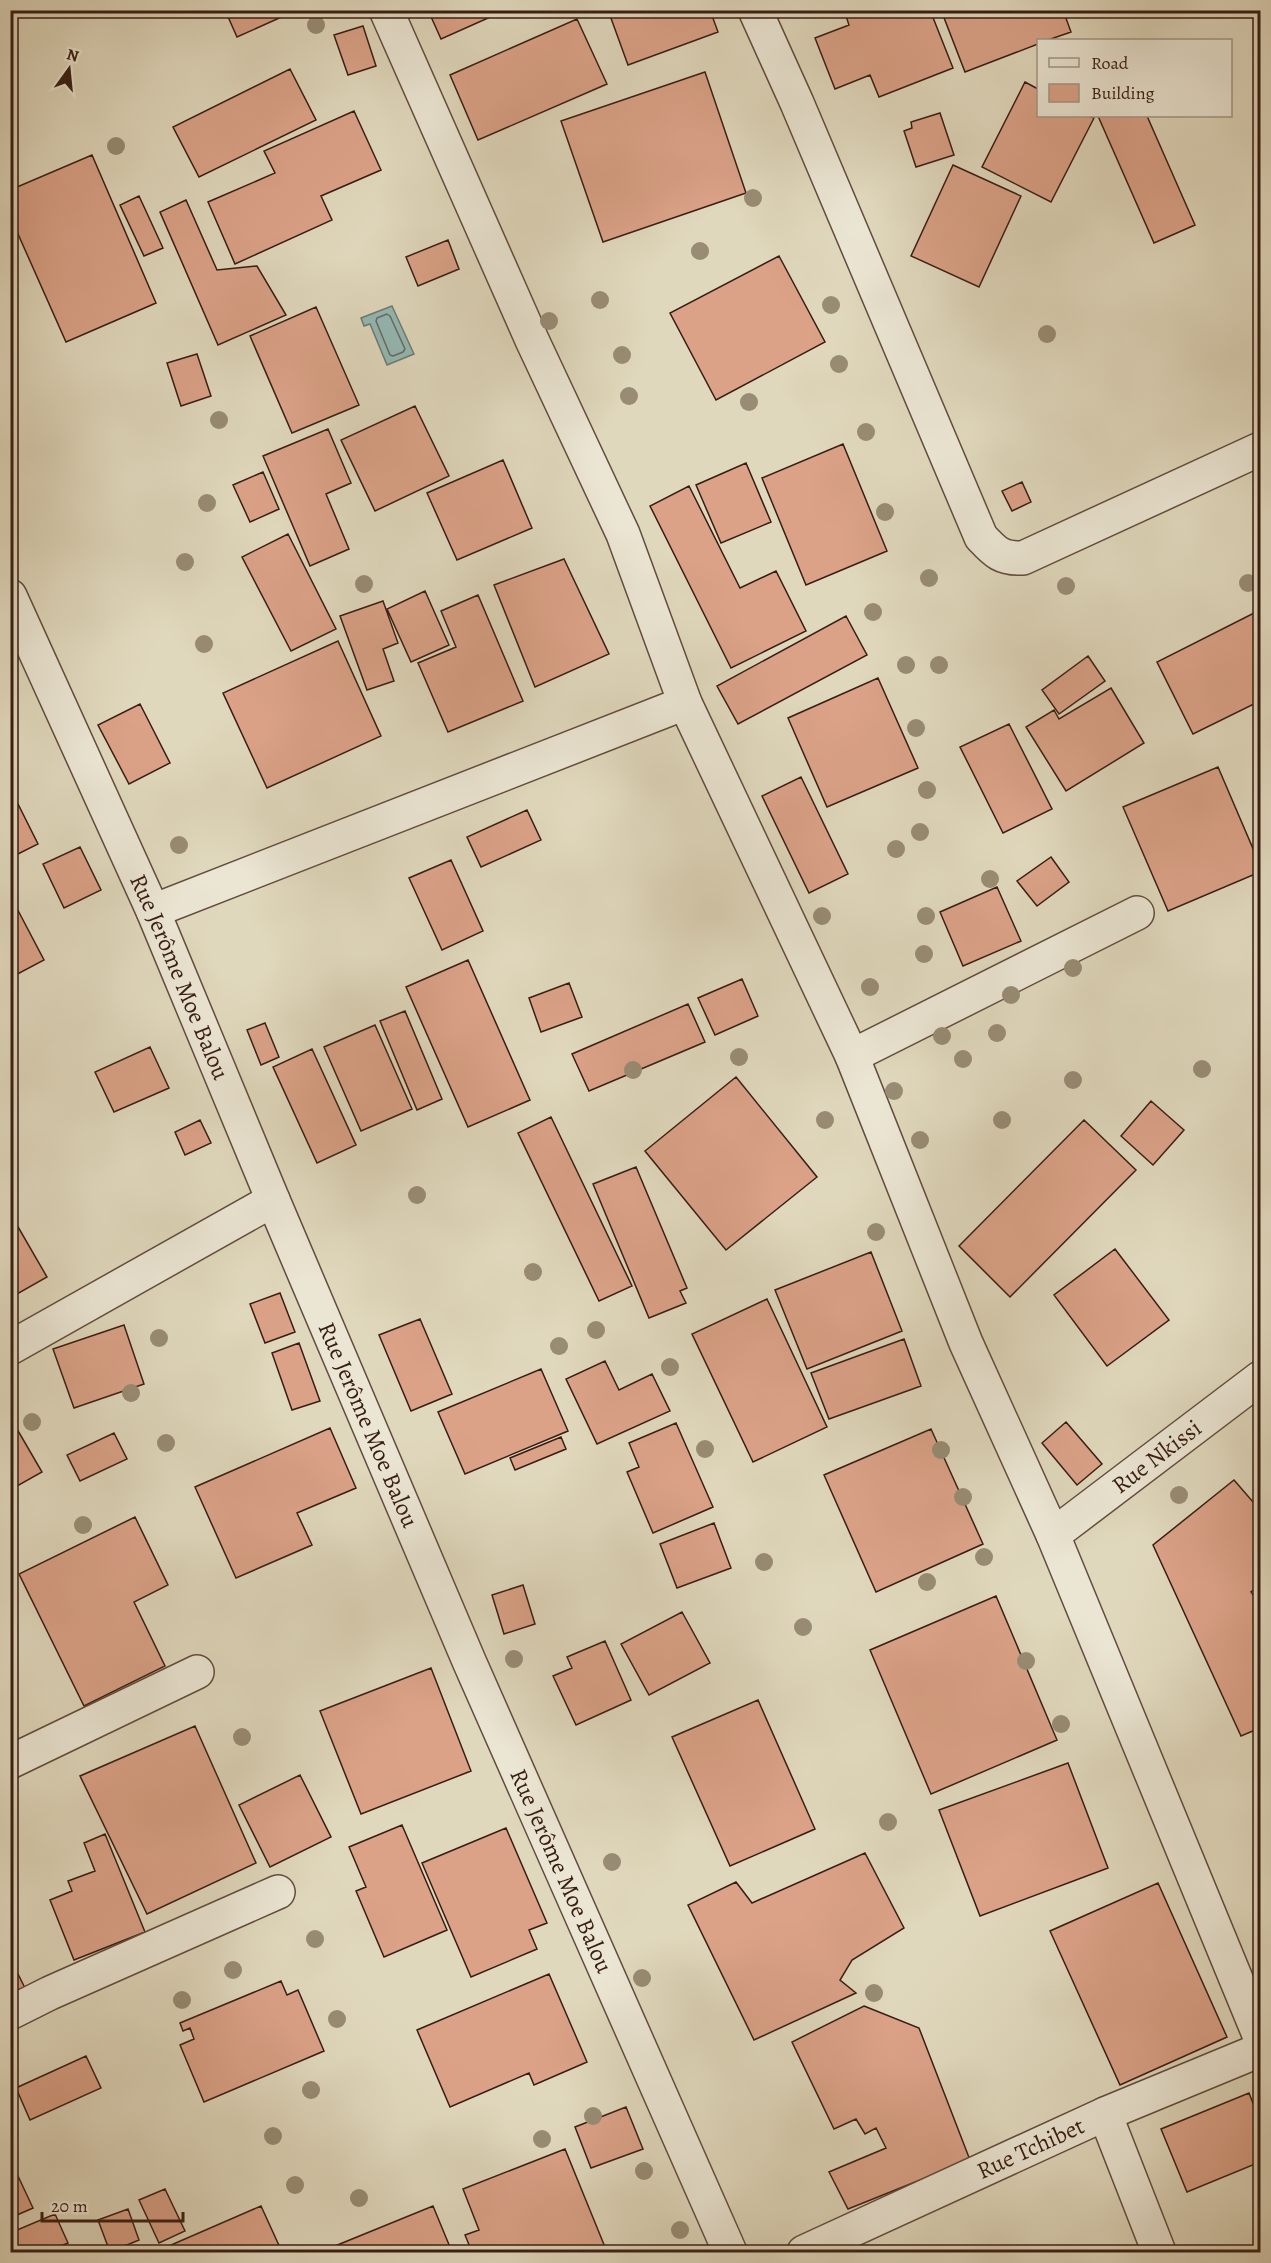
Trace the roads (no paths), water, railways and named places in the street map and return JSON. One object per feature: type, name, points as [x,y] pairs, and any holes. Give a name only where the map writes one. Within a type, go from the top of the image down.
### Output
[{"type":"street","points":[[386,10],[532,340],[623,534],[685,703],[852,1056],[966,1343],[1053,1535],[1260,2037]]},
{"type":"street","points":[[756,10],[981,537],[997,554],[1023,558],[1260,449]]},
{"type":"street","name":"Rue Jerôme Moe Balou","points":[[10,596],[153,911],[469,1661],[730,2253]]},
{"type":"street","points":[[153,911],[685,703]]},
{"type":"street","points":[[852,1056],[1137,913]]},
{"type":"street","points":[[10,1348],[273,1200]]},
{"type":"street","name":"Rue Nkissi","points":[[1053,1535],[1260,1378]]},
{"type":"street","points":[[10,1762],[197,1672]]},
{"type":"street","points":[[10,2013],[278,1892]]},
{"type":"street","name":"Rue Tchibet","points":[[804,2253],[1105,2114],[1260,2049]]},
{"type":"street","points":[[1105,2114],[1159,2253]]},
{"type":"water","points":[[392,306],[414,354],[387,365],[370,324],[364,326],[361,318]]}]
